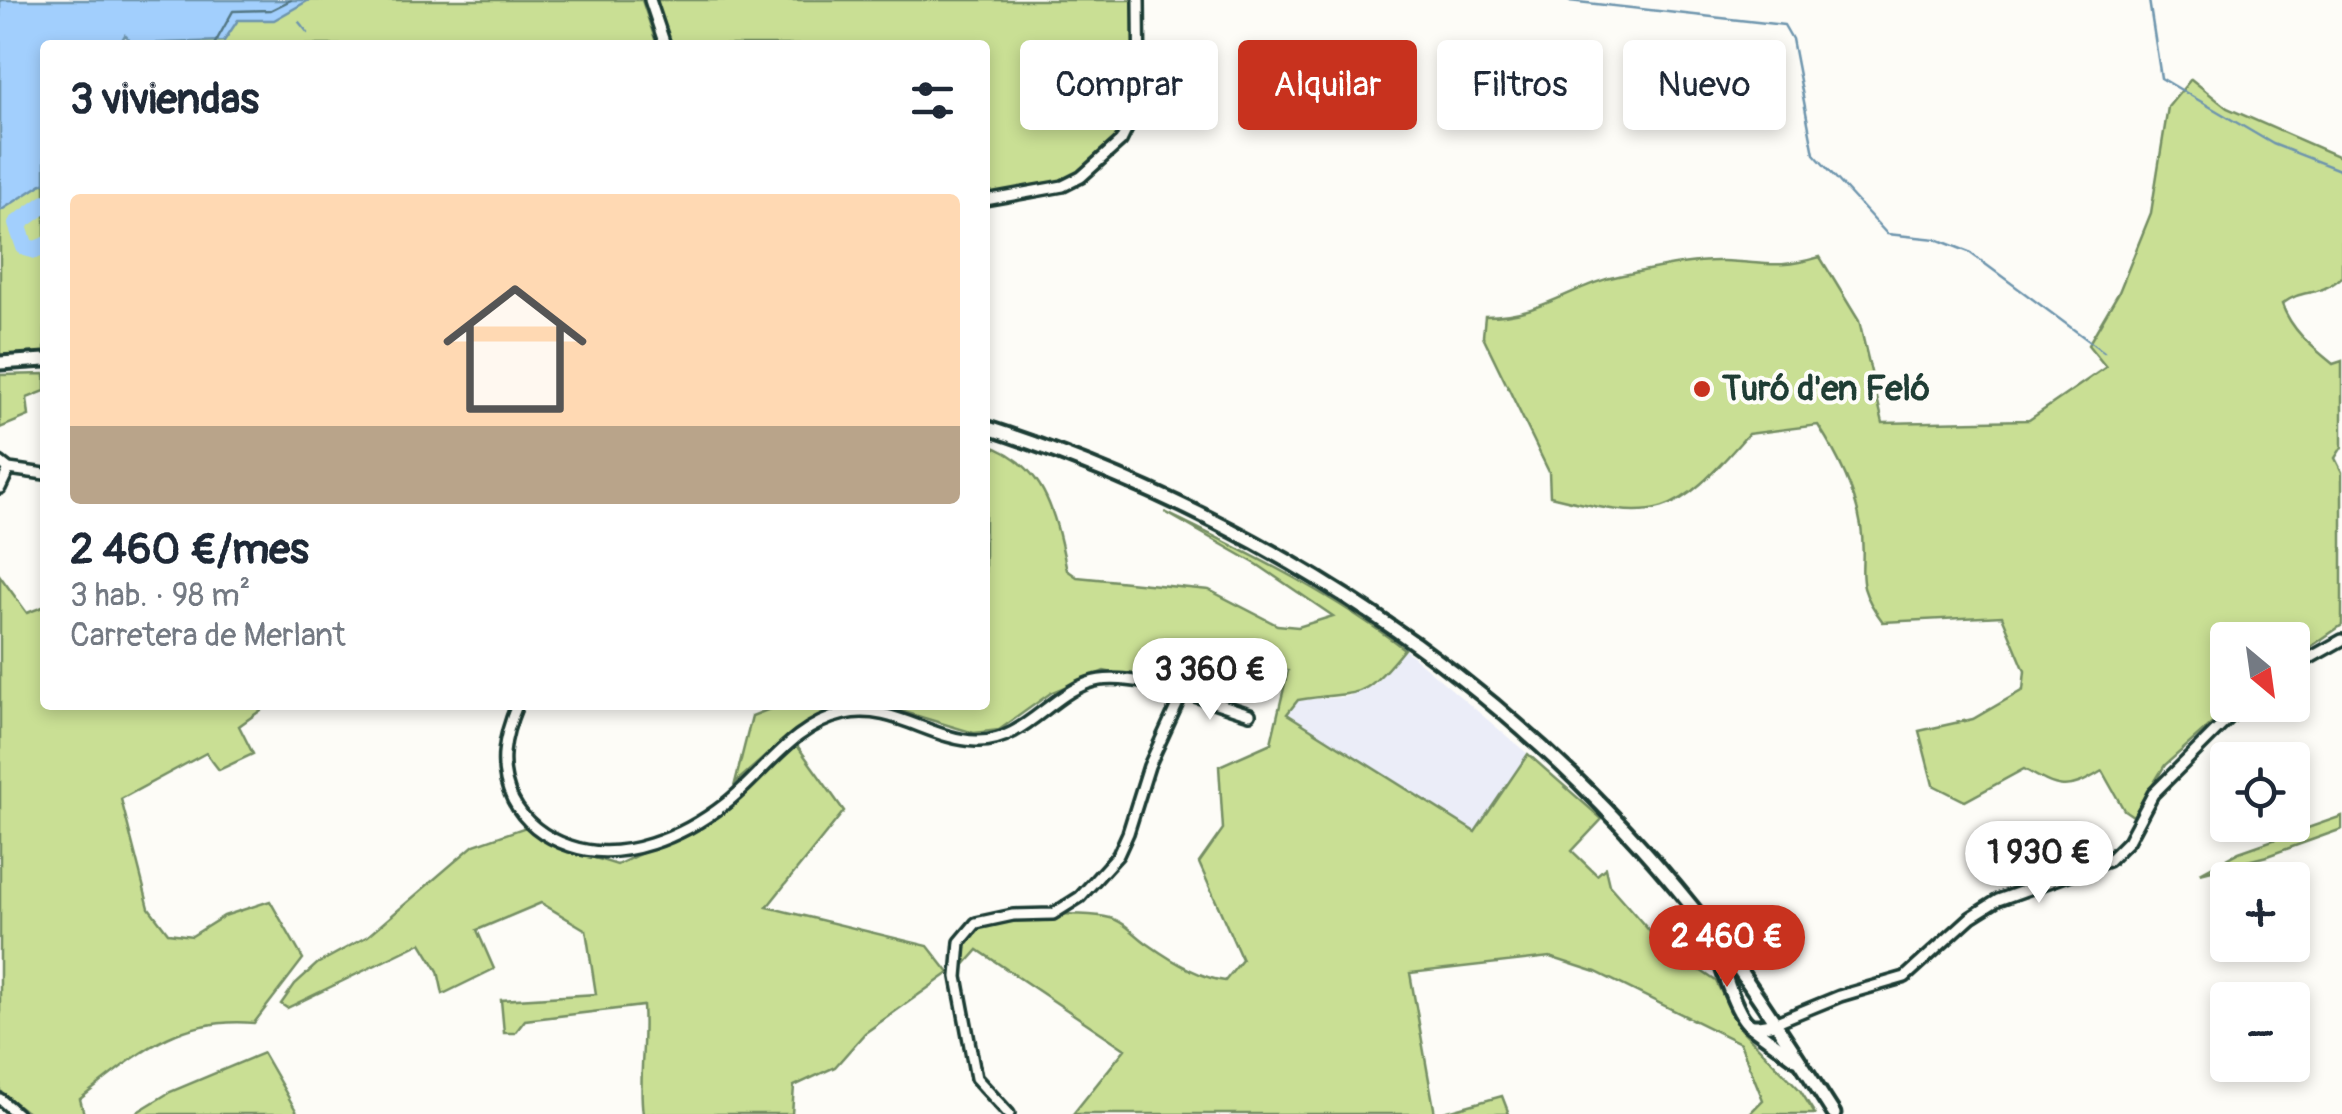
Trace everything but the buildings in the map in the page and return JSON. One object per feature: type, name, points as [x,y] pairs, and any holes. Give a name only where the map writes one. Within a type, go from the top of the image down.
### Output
[{"type":"main road","points":[[0,363],[40,360]]},
{"type":"main road","points":[[990,429],[1091,464],[1208,515],[1376,614],[1479,691],[1578,779],[1640,845],[1713,934],[1834,1114]]},
{"type":"main road","points":[[1713,934],[1722,970],[1750,1025],[1800,1061]]},
{"type":"main road","points":[[1750,1025],[1774,1022]]},
{"type":"street","points":[[650,0],[663,40]]},
{"type":"street","points":[[990,199],[1064,186],[1081,177],[1121,140],[1140,102],[1139,0]]},
{"type":"street","points":[[0,462],[10,469],[40,473]]},
{"type":"street","points":[[0,488],[10,469]]},
{"type":"street","points":[[2310,658],[2342,640]]},
{"type":"street","points":[[516,710],[503,759],[505,781],[525,818],[559,842],[580,850],[622,852],[659,840],[724,804],[804,731],[850,712],[908,720],[979,742],[998,740],[1018,730],[1066,693],[1090,682],[1126,680],[1250,714]]},
{"type":"street","points":[[1010,1114],[976,1078],[956,977],[960,942],[968,929],[988,919],[1053,914],[1080,897],[1118,855],[1149,766],[1182,694]]},
{"type":"street","points":[[1774,1022],[1840,996],[1905,978],[1971,917],[1998,900],[2108,861],[2128,842],[2153,794],[2225,722]]},
{"type":"street","points":[[0,1099],[17,1114]]},
{"type":"shaded area","points":[[1404,649],[1528,754],[1475,832],[1286,713],[1298,700],[1347,697],[1375,684]]},
{"type":"green space","points":[[293,0],[642,0],[655,40],[193,40],[230,18]]},
{"type":"green space","points":[[655,0],[1138,0],[1139,40],[1020,40],[1020,130],[1123,130],[1096,160],[1076,173],[1031,193],[990,204],[990,40],[669,40]]},
{"type":"green space","points":[[2191,79],[2227,108],[2342,158],[2342,277],[2325,288],[2282,304],[2310,344],[2333,364],[2342,361],[2342,447],[2335,458],[2342,472],[2342,625],[2310,647],[2310,622],[2210,622],[2210,722],[2214,722],[2165,765],[2133,816],[2124,810],[2102,771],[2080,783],[2063,786],[2024,769],[1965,801],[1933,785],[1919,731],[1973,719],[2023,690],[2025,671],[2002,616],[1883,622],[1863,585],[1863,542],[1855,499],[1818,425],[1748,434],[1701,484],[1662,507],[1617,510],[1550,496],[1549,472],[1483,336],[1485,316],[1524,311],[1605,279],[1672,265],[1710,261],[1781,264],[1820,257],[1859,321],[1883,423],[2029,420],[2106,367],[2088,345],[2119,292],[2151,213],[2168,107]]},
{"type":"green space","points":[[40,177],[40,353],[0,355],[0,205]]},
{"type":"green space","points":[[40,374],[40,393],[27,398],[29,416],[0,428],[0,375]]},
{"type":"green space","points":[[990,446],[1022,464],[1035,478],[1052,511],[1067,570],[1077,577],[1209,590],[1277,625],[1298,627],[1333,616],[1258,565],[1165,512],[1318,591],[1404,649],[1368,687],[1348,694],[1298,700],[1287,714],[1475,832],[1528,754],[1602,819],[1572,851],[1597,875],[1605,868],[1609,885],[1660,943],[1716,981],[1738,1026],[1800,1090],[1815,1114],[1749,1114],[1763,1100],[1740,1043],[1596,972],[1550,957],[1410,973],[1435,1114],[1073,1114],[1125,1049],[978,950],[962,968],[967,940],[984,926],[1018,917],[1060,914],[1110,918],[1185,967],[1225,981],[1242,960],[1199,863],[1223,829],[1219,766],[1271,743],[1288,671],[1217,643],[1185,639],[1175,686],[1104,671],[1052,692],[999,730],[974,733],[898,710],[990,710]]},
{"type":"green space","points":[[0,576],[27,613],[40,608],[40,710],[261,710],[239,726],[253,754],[219,770],[206,753],[121,799],[149,908],[168,933],[192,936],[224,916],[270,901],[303,959],[254,1023],[202,1026],[160,1042],[80,1099],[84,1114],[29,1114],[0,1091]]},
{"type":"green space","points":[[767,710],[836,710],[796,729],[735,783],[752,716]]},
{"type":"green space","points":[[796,744],[844,811],[767,907],[928,946],[949,973],[865,1033],[835,1067],[794,1086],[792,1114],[643,1114],[643,1006],[525,1020],[515,1033],[504,1033],[501,1000],[596,994],[586,930],[541,903],[477,930],[494,969],[443,994],[438,971],[421,943],[287,1008],[281,1004],[317,964],[368,936],[474,845],[526,827],[566,849],[617,865],[710,820]]},
{"type":"green space","points":[[2342,816],[2342,829],[2310,841],[2310,827]]},
{"type":"green space","points":[[2268,842],[2306,842],[2243,862],[2220,862]]},
{"type":"green space","points":[[263,1053],[298,1114],[134,1114],[170,1092]]},
{"type":"green space","points":[[1502,1096],[1509,1114],[1437,1114]]},
{"type":"water","points":[[0,0],[309,0],[274,20],[238,20],[225,40],[129,40],[125,35],[122,40],[40,40],[40,185],[0,211]]},
{"type":"waterway","points":[[1560,0],[1784,25],[1792,39],[1814,154],[1887,234],[1936,239],[1969,252],[2104,352]]},
{"type":"waterway","points":[[2149,0],[2161,78],[2273,144],[2342,171]]},
{"type":"waterway","points":[[299,22],[308,33]]},
{"type":"waterway","points":[[40,208],[17,224],[25,247],[40,248]]},
{"type":"place","name":"Turó d'en Feló","points":[[1702,389]]}]
